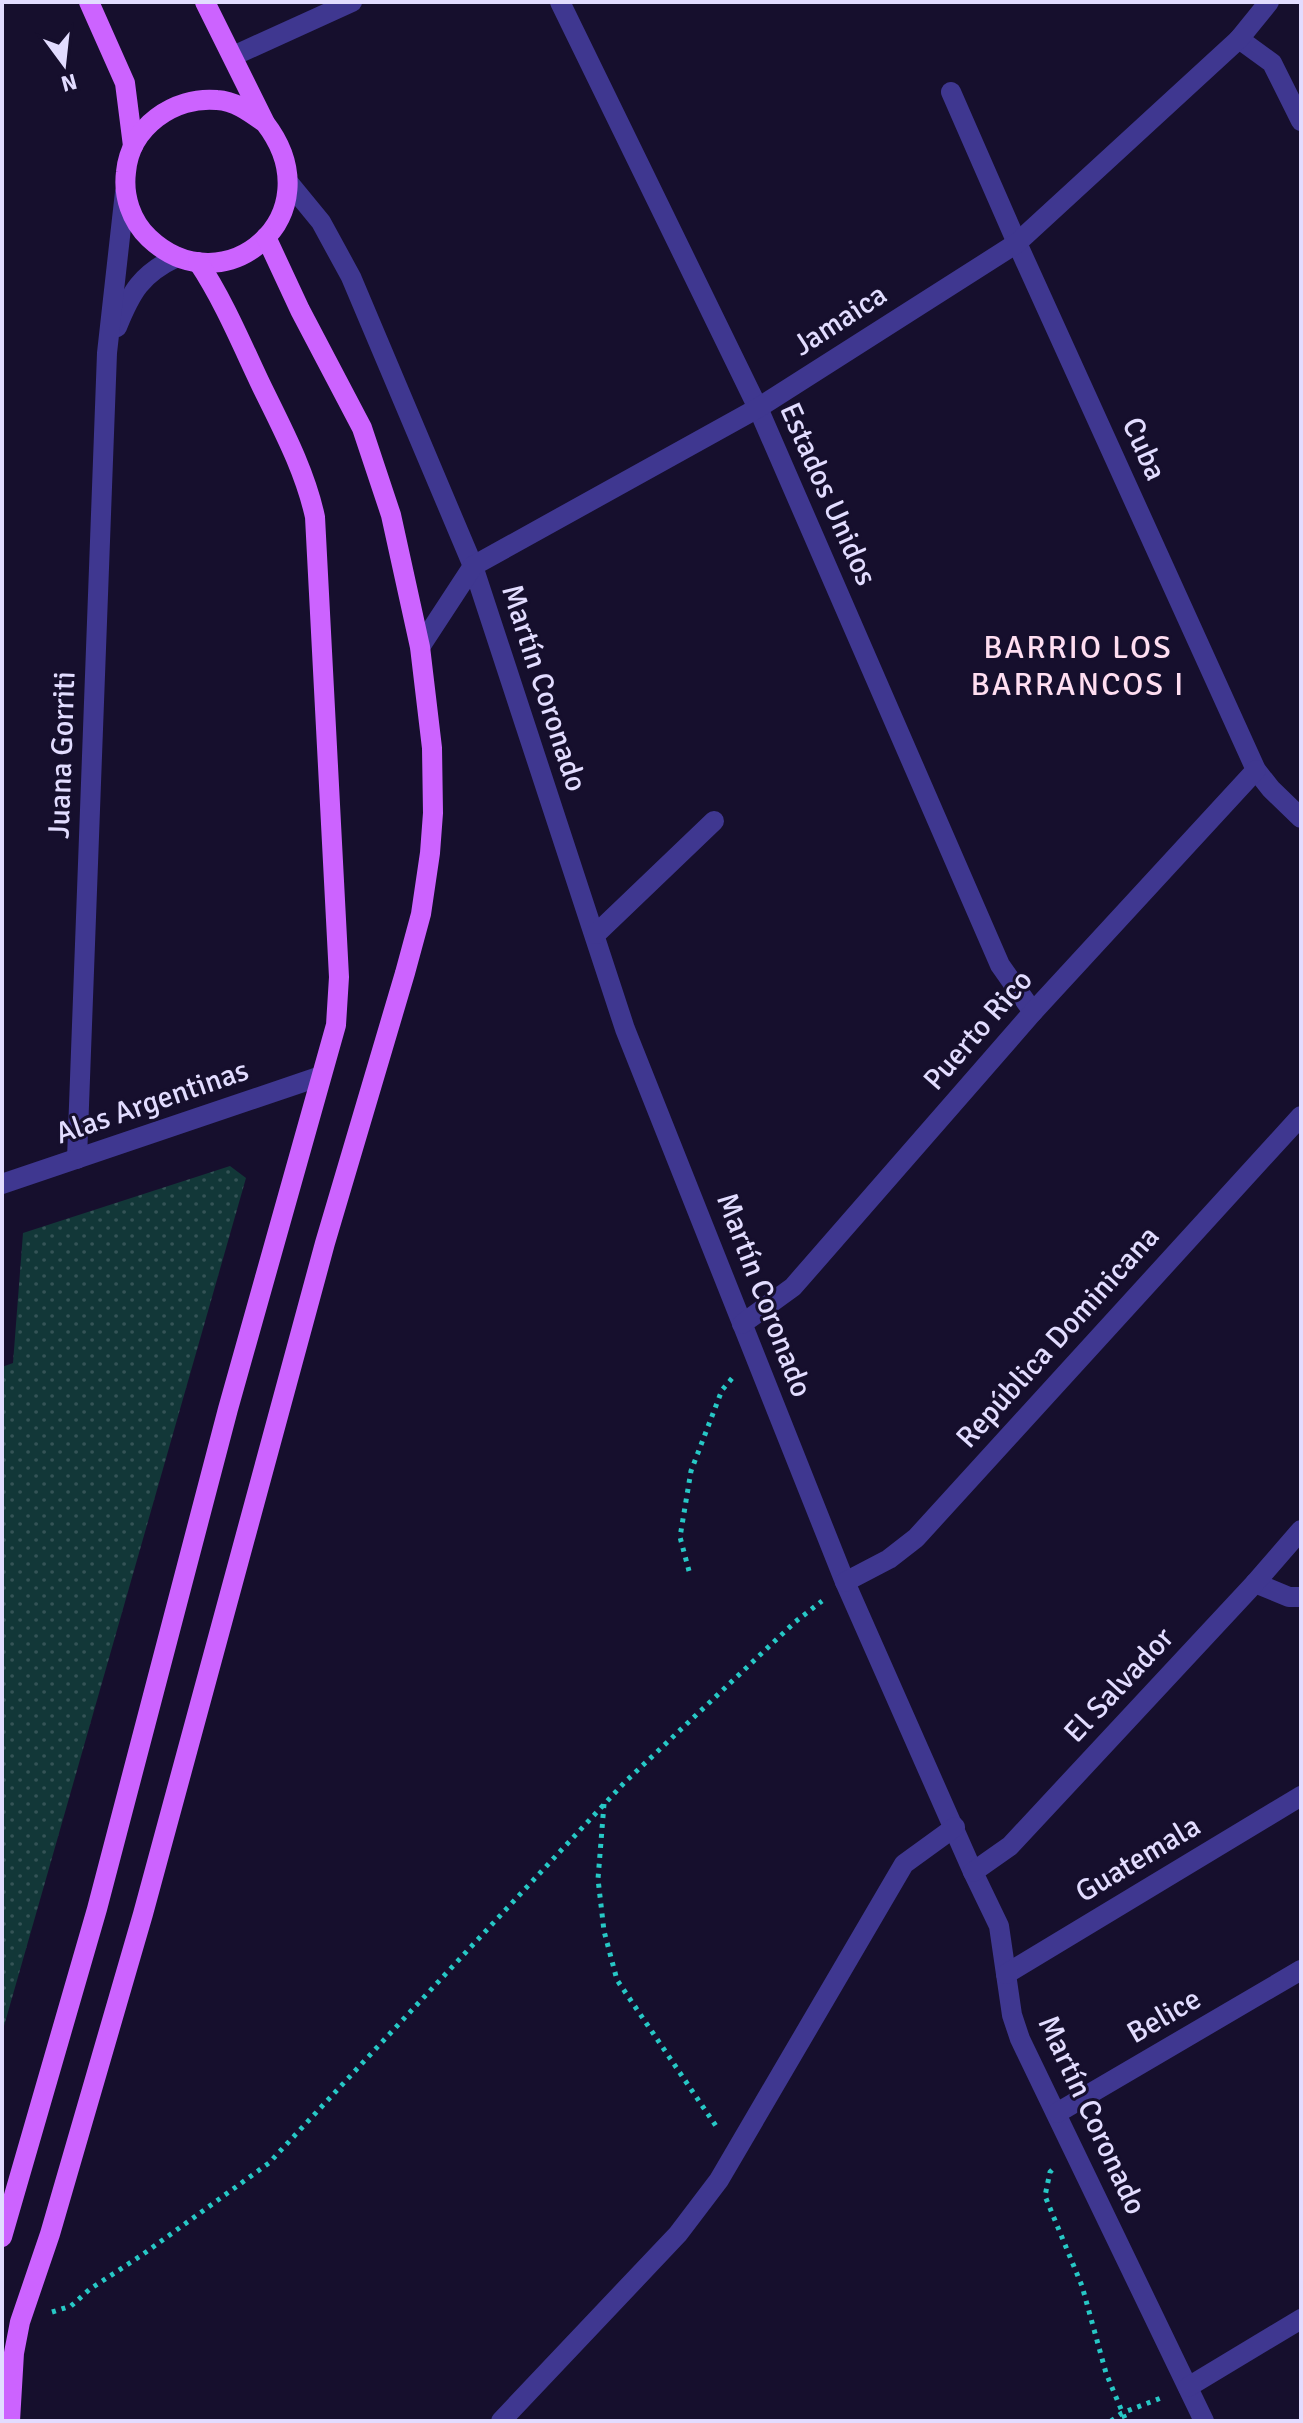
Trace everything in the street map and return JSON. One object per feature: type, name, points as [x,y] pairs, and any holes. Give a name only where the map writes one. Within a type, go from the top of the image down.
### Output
[{"type":"main road","points":[[89,2],[125,83],[133,146]]},
{"type":"main road","points":[[205,2],[287,161],[289,183],[283,212],[266,237],[252,250],[217,262],[177,257],[158,246],[142,231],[131,213],[125,192],[126,169],[133,146],[148,125],[168,109],[193,100],[219,100],[232,104],[244,108],[265,123]]},
{"type":"main road","points":[[10,2421],[14,2353],[20,2322],[50,2234],[139,1929],[325,1243],[421,914],[433,813],[432,748],[420,647],[391,515],[372,451],[266,237]]},
{"type":"main road","points":[[2,2237],[97,1909],[228,1409],[336,1025],[339,977],[315,517],[307,484],[293,450],[217,294],[198,262]]},
{"type":"street","points":[[233,56],[352,2]]},
{"type":"street","name":"Estados Unidos","points":[[560,2],[758,408],[1000,965],[1033,1012]]},
{"type":"street","name":"Jamaica","points":[[420,647],[473,566],[758,408],[1017,243],[1239,39],[1269,2]]},
{"type":"street","points":[[1239,39],[1272,63],[1301,121]]},
{"type":"street","name":"Cuba","points":[[951,92],[1256,770],[1301,818]]},
{"type":"street","name":"Martín Coronado","points":[[289,183],[321,222],[351,277],[473,566],[625,1029],[845,1582],[999,1926],[1012,2015],[1020,2039],[1204,2421]]},
{"type":"street","name":"Juana Gorriti","points":[[77,1159],[107,353],[125,192]]},
{"type":"street","name":"Juana Gorriti","points":[[107,353],[129,298],[141,280],[158,266],[177,257]]},
{"type":"street","name":"Puerto Rico","points":[[742,1324],[793,1287],[1033,1012],[1256,770]]},
{"type":"street","points":[[596,934],[714,821]]},
{"type":"street","name":"Alas Argentinas","points":[[2,1184],[321,1076]]},
{"type":"street","name":"República Dominicana","points":[[845,1582],[889,1559],[916,1538],[1301,1116]]},
{"type":"street","name":"El Salvador","points":[[973,1872],[1010,1846],[1301,1530]]},
{"type":"street","points":[[1255,1583],[1289,1597],[1301,1597]]},
{"type":"street","name":"Guatemala","points":[[1006,1974],[1301,1796]]},
{"type":"street","points":[[501,2421],[678,2234],[719,2180],[904,1864],[955,1827]]},
{"type":"street","name":"Belice","points":[[1057,2113],[1301,1970]]},
{"type":"street","points":[[1188,2387],[1301,2319]]},
{"type":"path","points":[[689,1571],[680,1537],[691,1471],[722,1390],[754,1355]]},
{"type":"path","points":[[20,2322],[71,2306],[90,2289],[269,2163],[604,1804],[795,1622],[845,1582]]},
{"type":"path","points":[[604,1804],[598,1879],[604,1931],[617,1980],[734,2153]]},
{"type":"path","points":[[1077,2154],[1050,2172],[1045,2196],[1082,2286],[1106,2373],[1126,2421]]},
{"type":"path","points":[[1111,2421],[1122,2413],[1188,2387]]},
{"type":"green space","points":[[230,1166],[246,1178],[2,2033],[2,1367],[13,1363],[23,1233]]},
{"type":"district","name":"BARRIO LOS BARRANCOS I","points":[[1078,666]]}]
